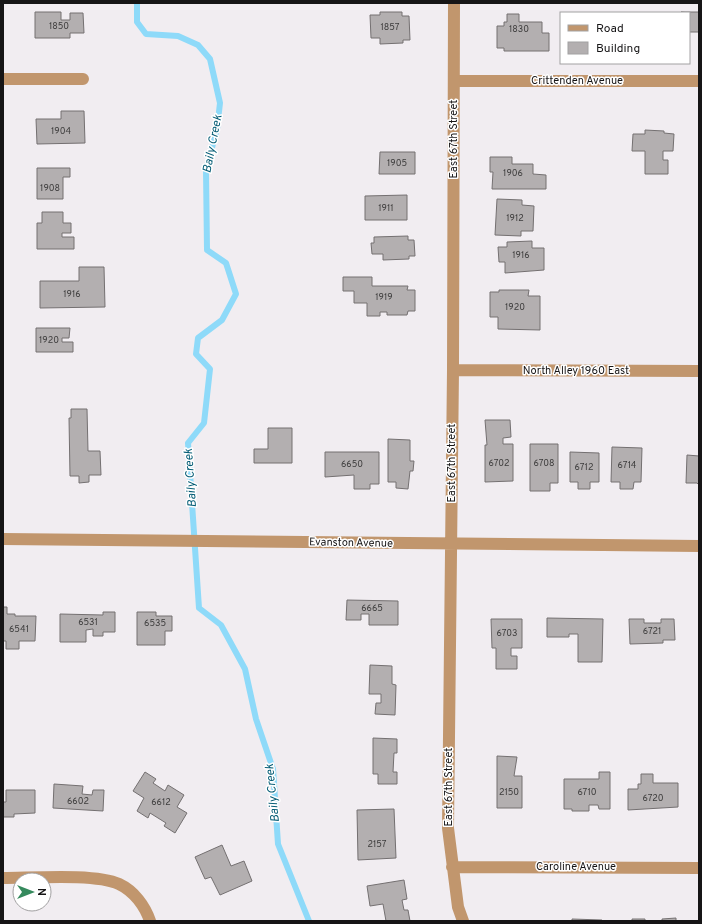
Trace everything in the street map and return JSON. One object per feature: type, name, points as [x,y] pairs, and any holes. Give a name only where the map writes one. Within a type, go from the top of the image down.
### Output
[{"type":"street","name":"East 67th Street","points":[[454,3],[453,370],[448,828],[458,907],[463,921]]},
{"type":"street","points":[[3,79],[83,79]]},
{"type":"street","name":"Crittenden Avenue","points":[[454,81],[699,81]]},
{"type":"street","name":"North Alley 1960 East","points":[[453,370],[699,371]]},
{"type":"street","name":"Evanston Avenue","points":[[3,539],[699,546]]},
{"type":"street","name":"Caroline Avenue","points":[[452,867],[699,868]]},
{"type":"street","points":[[3,878],[98,879],[120,884],[138,898],[147,912],[150,921]]},
{"type":"building","points":[[35,12],[61,12],[61,20],[70,20],[70,13],[83,13],[84,33],[70,33],[70,38],[35,38]]},
{"type":"building","points":[[380,12],[402,12],[402,16],[409,16],[410,40],[403,40],[403,43],[380,44],[380,38],[371,38],[370,15],[380,15]]},
{"type":"building","points":[[690,12],[699,12],[699,32],[690,32]]},
{"type":"building","points":[[507,14],[519,14],[519,22],[542,22],[542,33],[549,33],[549,51],[504,51],[504,48],[497,48],[497,26],[504,26],[504,22],[507,22]]},
{"type":"building","points":[[61,111],[84,111],[85,143],[37,144],[36,119],[61,119]]},
{"type":"building","points":[[645,130],[664,131],[664,133],[674,134],[673,151],[663,151],[663,160],[668,160],[668,174],[645,174],[645,151],[632,151],[633,134],[645,134]]},
{"type":"building","points":[[380,152],[415,152],[415,174],[379,174]]},
{"type":"building","points":[[490,157],[512,157],[512,164],[533,164],[533,174],[546,175],[546,189],[492,189],[493,172],[490,172]]},
{"type":"building","points":[[37,168],[70,168],[70,177],[63,177],[63,199],[37,199]]},
{"type":"building","points":[[407,195],[407,220],[365,220],[365,196]]},
{"type":"building","points":[[497,199],[522,200],[522,205],[534,206],[533,231],[521,231],[521,236],[495,235]]},
{"type":"building","points":[[42,212],[63,212],[63,223],[71,223],[71,233],[62,233],[62,237],[74,237],[74,249],[37,249],[37,223],[42,223]]},
{"type":"building","points":[[408,236],[408,240],[414,240],[415,256],[409,256],[409,259],[383,260],[383,254],[372,254],[371,243],[374,243],[374,237]]},
{"type":"building","points":[[532,241],[532,248],[544,248],[544,270],[505,273],[505,262],[499,262],[498,247],[507,247],[507,242]]},
{"type":"building","points":[[79,267],[104,267],[105,307],[40,308],[40,281],[79,281]]},
{"type":"building","points":[[343,277],[372,277],[372,286],[408,286],[407,290],[415,290],[415,311],[408,311],[407,315],[387,315],[387,312],[380,312],[380,316],[367,316],[367,303],[354,303],[354,291],[343,291]]},
{"type":"building","points":[[499,290],[529,290],[528,296],[540,296],[540,330],[498,329],[498,317],[490,317],[490,292],[499,292]]},
{"type":"building","points":[[36,328],[70,328],[69,338],[62,338],[62,342],[73,342],[73,352],[36,352]]},
{"type":"building","points":[[71,409],[87,409],[88,451],[100,451],[101,475],[89,475],[89,482],[79,483],[79,476],[70,476],[69,418],[71,418]]},
{"type":"building","points":[[485,420],[510,420],[511,437],[503,438],[503,444],[513,444],[513,481],[485,482],[485,445],[487,445]]},
{"type":"building","points":[[268,428],[292,428],[292,463],[254,463],[254,449],[268,449]]},
{"type":"building","points":[[388,439],[410,440],[410,461],[414,461],[413,471],[410,471],[408,489],[396,488],[396,482],[388,482]]},
{"type":"building","points":[[530,444],[558,444],[558,483],[550,483],[550,491],[530,491]]},
{"type":"building","points":[[612,447],[642,448],[641,482],[634,482],[633,489],[620,489],[620,482],[611,482]]},
{"type":"building","points":[[325,452],[379,452],[379,484],[370,484],[370,489],[354,489],[354,475],[325,477]]},
{"type":"building","points":[[570,452],[599,453],[599,482],[590,482],[590,489],[578,489],[578,482],[570,482]]},
{"type":"building","points":[[687,455],[699,456],[699,485],[697,483],[686,483]]},
{"type":"building","points":[[347,600],[398,601],[398,625],[369,625],[369,614],[361,614],[361,620],[346,620]]},
{"type":"building","points":[[3,607],[7,607],[7,614],[15,614],[15,616],[36,616],[35,641],[19,641],[19,649],[6,649],[6,641],[3,641]]},
{"type":"building","points":[[103,612],[115,612],[115,632],[103,632],[103,636],[93,636],[93,629],[86,630],[86,642],[60,642],[60,614],[103,615]]},
{"type":"building","points":[[137,612],[156,612],[156,616],[172,616],[172,631],[165,631],[165,645],[137,645]]},
{"type":"building","points":[[547,618],[603,619],[602,662],[578,662],[578,634],[569,634],[569,637],[547,637]]},
{"type":"building","points":[[491,619],[522,619],[522,648],[511,648],[511,656],[517,656],[517,669],[496,669],[496,648],[492,648]]},
{"type":"building","points":[[629,619],[644,619],[644,623],[661,623],[661,619],[674,619],[675,640],[663,640],[663,643],[630,644]]},
{"type":"building","points":[[370,665],[392,666],[392,684],[396,685],[395,715],[375,714],[376,703],[381,703],[381,694],[369,694]]},
{"type":"building","points":[[373,738],[397,739],[397,753],[394,753],[393,772],[397,772],[397,784],[378,784],[378,774],[373,774]]},
{"type":"building","points":[[497,756],[517,757],[514,776],[522,776],[522,808],[497,808]]},
{"type":"building","points":[[145,772],[156,779],[153,783],[165,791],[168,785],[184,795],[177,807],[187,813],[175,833],[164,826],[166,823],[150,813],[148,818],[137,811],[144,798],[133,791]]},
{"type":"building","points":[[599,772],[610,772],[610,809],[599,809],[598,805],[589,805],[589,811],[572,811],[572,809],[564,809],[564,779],[599,779]]},
{"type":"building","points":[[641,774],[653,774],[653,783],[678,783],[678,807],[628,810],[628,789],[638,789],[638,784],[641,784]]},
{"type":"building","points":[[54,784],[83,786],[82,794],[92,795],[93,790],[104,790],[103,811],[53,808]]},
{"type":"building","points":[[6,790],[35,790],[35,813],[14,814],[14,817],[3,817],[3,802],[6,802]]},
{"type":"building","points":[[394,809],[396,858],[358,860],[357,810]]},
{"type":"building","points":[[222,845],[231,866],[244,861],[252,881],[220,895],[211,877],[205,879],[195,857]]},
{"type":"building","points":[[404,880],[407,899],[402,900],[404,910],[408,910],[410,921],[386,921],[383,904],[370,906],[367,886]]},
{"type":"building","points":[[676,918],[676,921],[662,921],[662,919]]},
{"type":"building","points":[[572,919],[602,920],[602,921],[572,921]]},
{"type":"building","points":[[632,919],[645,919],[645,921],[632,921]]},
{"type":"waterway","name":"Baily Creek","points":[[137,3],[137,22],[146,34],[178,36],[198,45],[210,59],[220,103],[217,129],[206,170],[207,250],[226,263],[236,294],[222,320],[198,338],[196,354],[210,369],[204,423],[188,443],[199,608],[221,625],[245,669],[256,719],[273,769],[278,844],[309,921]]}]
